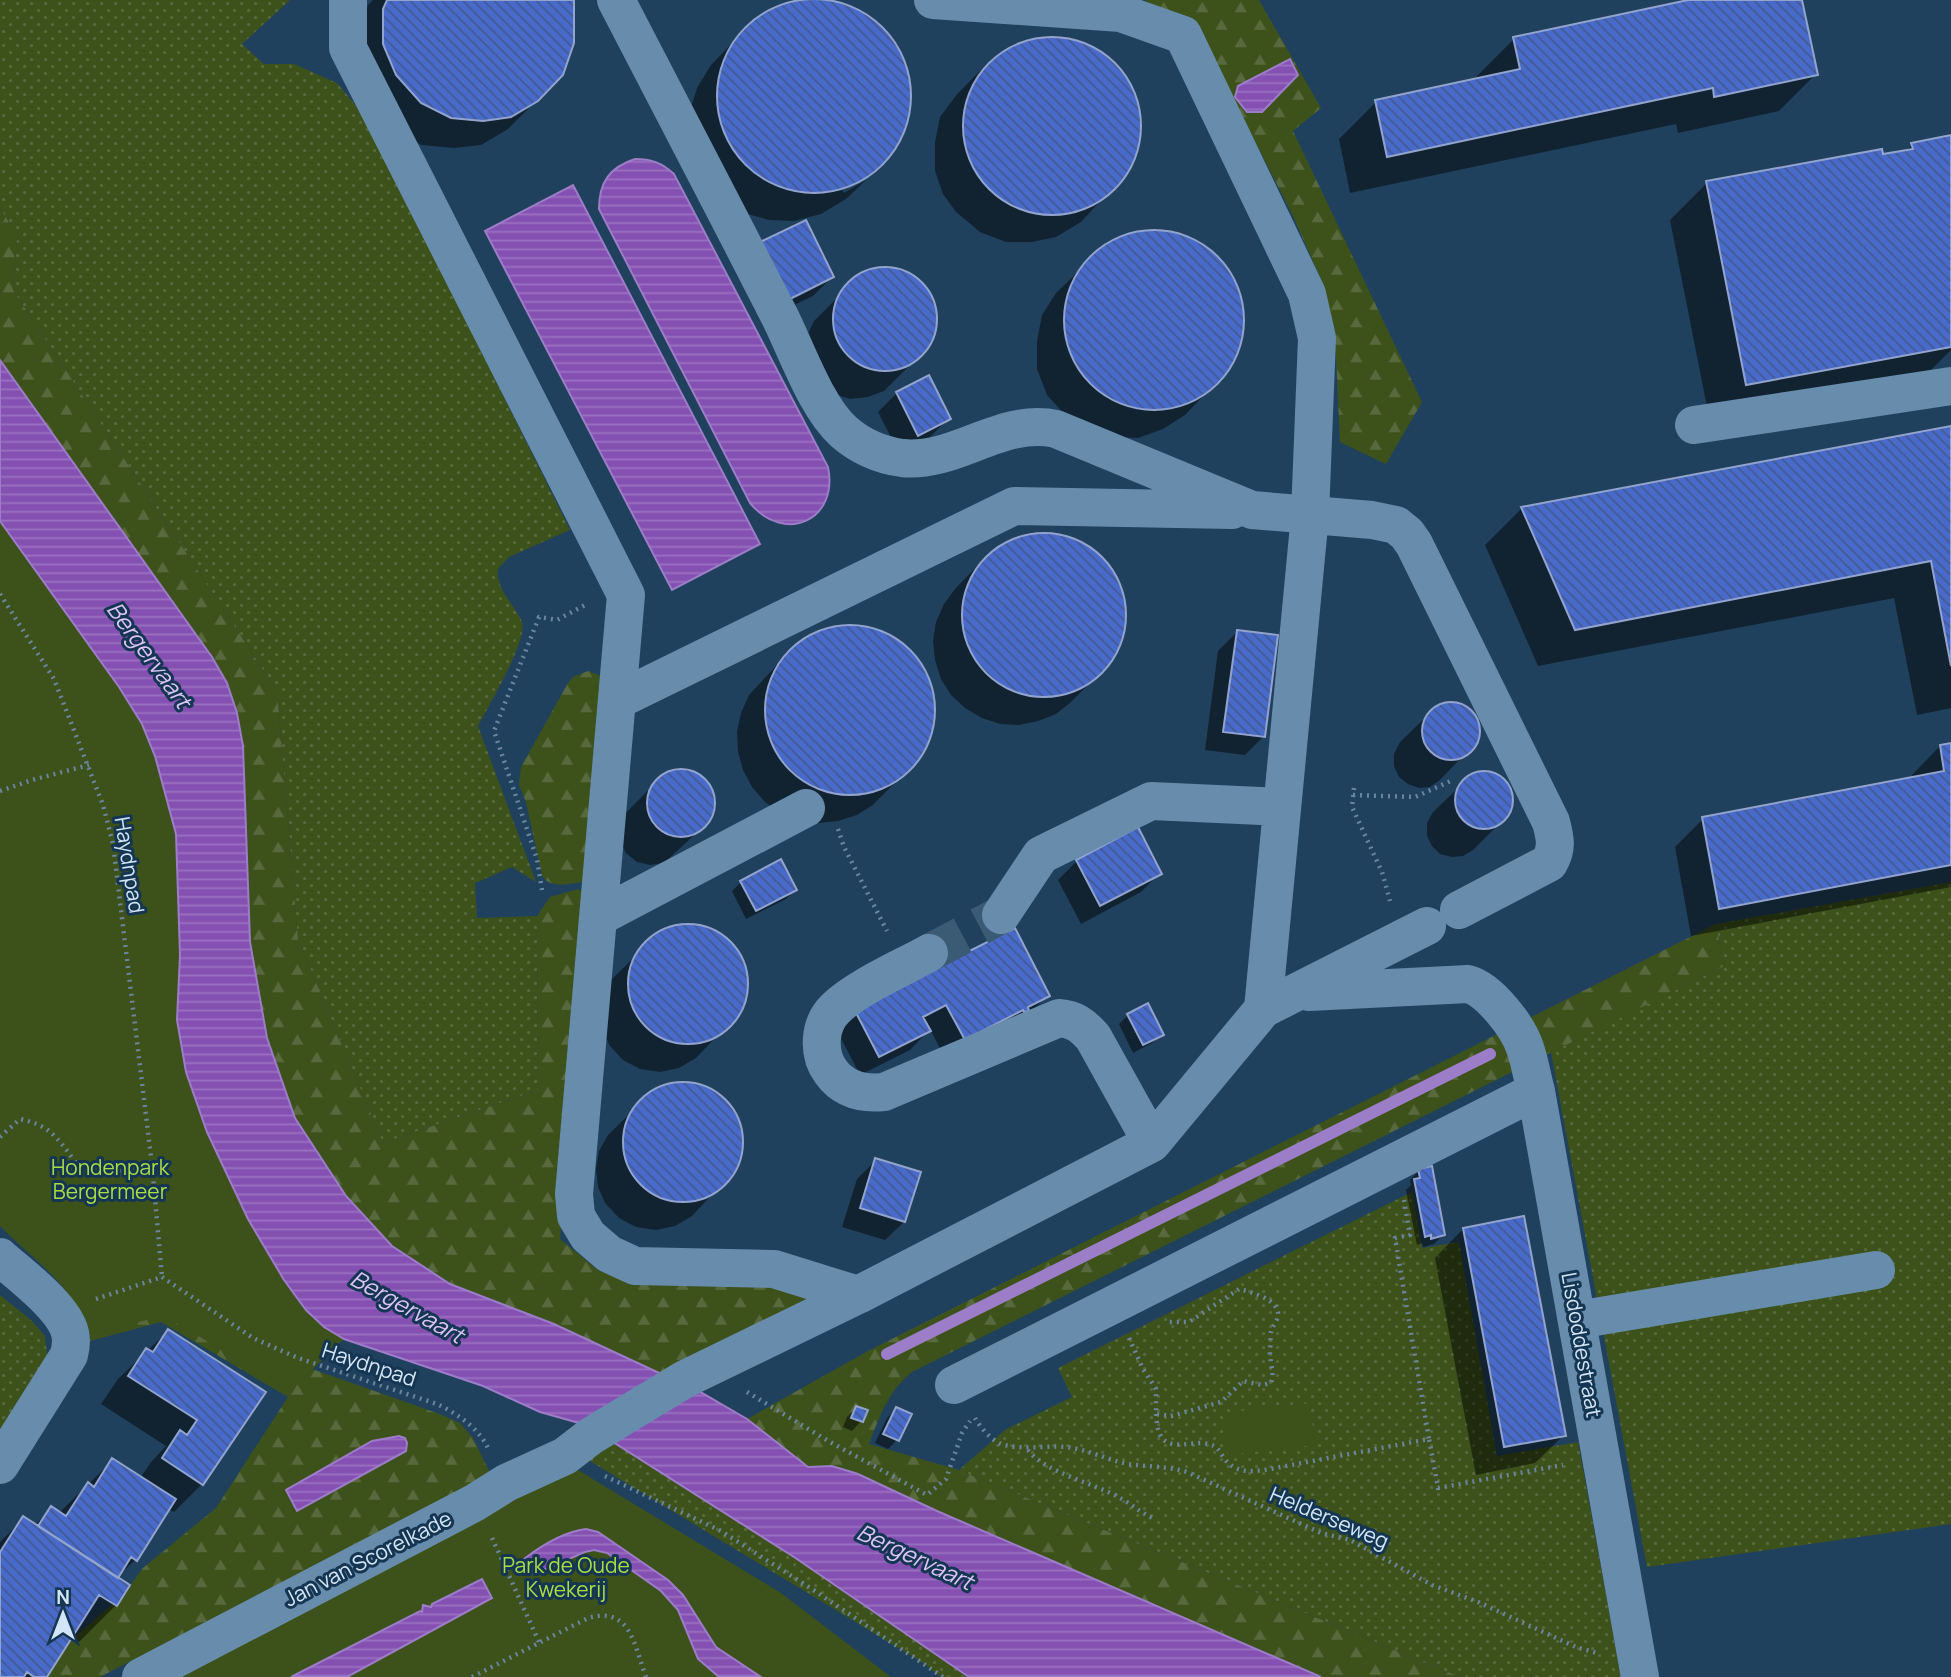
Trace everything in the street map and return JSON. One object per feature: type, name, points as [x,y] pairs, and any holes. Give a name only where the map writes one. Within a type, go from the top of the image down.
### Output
[{"type":"street","points":[[348,0],[348,48],[626,597],[574,1194],[576,1216],[587,1236],[609,1254],[635,1266],[774,1269],[858,1295]]},
{"type":"street","points":[[617,0],[825,409],[844,432],[869,449],[902,458],[938,454],[1011,430],[1038,425],[1056,429],[1252,510]]},
{"type":"street","points":[[933,0],[1121,13],[1183,35],[1307,293],[1317,338],[1310,514],[1282,807],[1279,1001]]},
{"type":"street","points":[[1695,425],[1951,386]]},
{"type":"street","points":[[618,700],[1014,506],[1252,510],[1372,520],[1396,525],[1414,544],[1551,822],[1556,841],[1555,852],[1549,863],[1279,1001],[1152,1143],[1093,1037],[1071,1019],[1059,1018],[884,1092],[854,1090],[841,1083],[823,1058],[821,1041],[825,1024],[834,1009],[848,998],[917,959]]},
{"type":"street","points":[[1001,915],[1041,855],[1150,801],[1282,807]]},
{"type":"street","points":[[599,917],[806,808]]},
{"type":"street","name":"Lisdoddestraat","points":[[1279,1001],[1468,984],[1477,986],[1489,996],[1519,1033],[1536,1091],[1637,1663]]},
{"type":"street","points":[[964,1400],[1139,1308],[1398,1160],[1536,1091]]},
{"type":"street","name":"Jan van Scorelkade","points":[[141,1677],[474,1503],[506,1483],[578,1446],[696,1374],[858,1295],[1152,1143]]},
{"type":"street","points":[[0,1256],[59,1312],[70,1332],[72,1344],[69,1355],[0,1465]]},
{"type":"street","points":[[1577,1320],[1877,1270]]},
{"type":"path","name":"Haydnpad","points":[[0,594],[54,679],[89,765],[113,844],[152,1165],[162,1277],[253,1338],[299,1358],[457,1413],[487,1445],[506,1483]]},
{"type":"path","points":[[541,890],[537,859],[495,728],[539,618],[557,620],[603,596],[626,597]]},
{"type":"path","points":[[0,791],[89,765]]},
{"type":"path","points":[[1353,795],[1415,797],[1453,780]]},
{"type":"path","points":[[1353,788],[1352,807],[1382,872],[1392,908],[1430,924]]},
{"type":"path","points":[[844,847],[917,959]]},
{"type":"path","points":[[0,1138],[20,1119],[41,1124],[58,1139],[80,1167],[95,1171],[122,1171],[152,1165]]},
{"type":"path","points":[[1398,1160],[1410,1235],[1395,1238],[1438,1488],[1601,1458]]},
{"type":"path","points":[[59,1312],[162,1277]]},
{"type":"path","points":[[1156,1414],[1171,1416],[1221,1402],[1243,1381],[1262,1385],[1271,1383],[1274,1375],[1270,1353],[1271,1332],[1278,1312],[1272,1303],[1255,1293],[1238,1289],[1189,1322],[1139,1308],[1129,1339],[1156,1389],[1156,1414],[1158,1430],[1164,1440],[1179,1445],[1210,1444],[1218,1448],[1232,1466],[1241,1471],[1254,1472],[1429,1439]]},
{"type":"path","points":[[696,1374],[830,1442],[926,1496],[946,1479],[962,1433],[964,1400]]},
{"type":"path","name":"Helderseweg","points":[[999,1443],[1028,1449],[1078,1448],[1127,1464],[1170,1467],[1187,1472],[1321,1533],[1350,1540],[1432,1586],[1478,1602],[1576,1647],[1637,1663]]},
{"type":"path","points":[[578,1446],[721,1531],[943,1677]]},
{"type":"path","points":[[1028,1449],[1036,1460],[1111,1493],[1139,1512],[1155,1519]]},
{"type":"path","points":[[474,1503],[505,1564],[539,1642]]},
{"type":"path","points":[[472,1677],[587,1618],[602,1614],[620,1619],[627,1626],[646,1677]]},
{"type":"green space","points":[[0,0],[290,0],[242,44],[264,64],[294,64],[337,83],[363,114],[570,530],[509,557],[498,569],[499,583],[522,622],[522,631],[506,674],[478,726],[536,882],[512,867],[475,883],[477,918],[537,916],[538,1090],[383,1143],[298,939],[277,691],[13,290],[17,235],[0,208]]},
{"type":"green space","points":[[1145,0],[1259,0],[1321,108],[1293,131],[1422,402],[1386,464],[1340,442],[1336,356],[1320,277],[1293,216],[1206,45]]},
{"type":"green space","points":[[0,208],[17,235],[13,290],[277,691],[298,939],[383,1143],[538,1090],[537,916],[550,897],[578,889],[586,897],[560,1239],[599,1271],[640,1278],[769,1278],[831,1299],[676,1381],[554,1324],[450,1284],[392,1246],[346,1196],[295,1118],[267,1038],[256,990],[250,942],[243,746],[237,713],[227,683],[212,657],[0,360]]},
{"type":"green space","name":"Hondenpark Bergermeer","points":[[0,521],[119,687],[142,724],[155,756],[176,834],[180,955],[177,1020],[186,1072],[207,1132],[248,1219],[284,1280],[324,1327],[344,1339],[292,1389],[163,1316],[90,1334],[83,1317],[64,1288],[0,1226]]},
{"type":"green space","points":[[588,671],[601,676],[584,882],[555,884],[545,880],[542,875],[526,802],[519,785],[521,767],[568,683],[573,677]]},
{"type":"green space","points":[[1951,882],[1951,1524],[1647,1567],[1551,1052],[1724,966],[1716,924]]},
{"type":"green space","points":[[1716,924],[1724,966],[912,1372],[891,1396],[869,1444],[959,1470],[1460,1677],[1321,1677],[937,1511],[858,1474],[832,1466],[808,1467],[747,1419],[868,1351]]},
{"type":"green space","points":[[1412,1192],[1422,1248],[1459,1242],[1497,1456],[1578,1442],[1621,1677],[1460,1677],[959,1470],[1005,1430],[1072,1397],[1058,1368]]},
{"type":"green space","points":[[146,1286],[312,1369],[460,1423],[473,1438],[491,1475],[100,1677],[28,1677],[123,1595],[143,1568],[216,1508],[288,1397],[161,1322],[90,1341],[82,1312]]},
{"type":"green space","points":[[0,1295],[32,1321],[45,1336],[48,1361],[0,1440]]},
{"type":"green space","points":[[1310,1403],[1315,1445],[1228,1455],[1223,1413]]},
{"type":"green space","points":[[609,1439],[794,1557],[969,1677],[941,1677],[923,1663],[585,1458]]},
{"type":"green space","name":"Park de Oude Kwekerij","points":[[568,1464],[781,1593],[891,1677],[171,1677]]},
{"type":"water","points":[[1290,59],[1298,75],[1262,112],[1247,112],[1235,97],[1238,86]]},
{"type":"water","points":[[635,159],[656,162],[674,174],[828,467],[829,485],[825,501],[817,513],[806,521],[778,523],[764,516],[750,503],[599,209],[601,191],[608,177],[619,166]]},
{"type":"water","points":[[573,185],[760,544],[672,590],[485,231]]},
{"type":"water","name":"Bergervaart","points":[[0,360],[212,657],[227,683],[237,713],[243,746],[250,942],[267,1038],[295,1118],[346,1196],[392,1246],[450,1284],[554,1324],[702,1393],[747,1419],[808,1467],[832,1466],[858,1474],[937,1511],[1321,1677],[969,1677],[794,1557],[586,1425],[540,1412],[483,1386],[344,1339],[324,1327],[306,1310],[284,1280],[248,1219],[207,1132],[186,1072],[177,1020],[180,955],[176,834],[155,756],[142,724],[119,687],[0,521]]},
{"type":"water","points":[[399,1436],[405,1438],[406,1451],[297,1511],[286,1490],[372,1441]]},
{"type":"water","points":[[586,1529],[598,1532],[668,1580],[683,1595],[716,1647],[761,1677],[719,1677],[698,1659],[678,1610],[661,1591],[607,1553],[594,1550],[585,1552],[534,1574],[525,1570],[524,1559],[538,1549],[561,1536]]},
{"type":"water","points":[[482,1579],[492,1598],[347,1677],[291,1677],[422,1612],[423,1605],[431,1607],[432,1604]]},
{"type":"building","points":[[814,-1],[851,6],[883,27],[904,59],[911,96],[904,133],[883,165],[851,186],[814,193],[777,186],[745,165],[724,133],[717,96],[724,59],[745,27],[777,6]]},
{"type":"building","points":[[387,0],[574,0],[574,43],[563,75],[538,101],[511,117],[483,121],[451,118],[421,103],[396,75],[383,44],[383,9]]},
{"type":"building","points":[[1688,0],[1802,0],[1818,75],[1714,97],[1713,88],[1387,157],[1375,100],[1520,69],[1513,37]]},
{"type":"building","points":[[1052,37],[1086,43],[1115,63],[1135,92],[1141,126],[1135,160],[1115,189],[1086,209],[1052,215],[1018,209],[989,189],[969,160],[963,126],[969,92],[989,63],[1018,43]]},
{"type":"building","points":[[1951,135],[1951,347],[1746,385],[1706,181],[1882,149],[1883,154],[1913,149],[1911,143]]},
{"type":"building","points":[[806,220],[834,277],[786,301],[758,243]]},
{"type":"building","points":[[1154,230],[1188,237],[1218,256],[1237,286],[1244,320],[1237,354],[1218,384],[1188,403],[1154,410],[1120,403],[1090,384],[1071,354],[1064,320],[1071,286],[1090,256],[1120,237]]},
{"type":"building","points":[[885,267],[905,271],[922,282],[933,299],[937,319],[933,339],[922,356],[905,367],[885,371],[865,367],[848,356],[837,339],[833,319],[837,299],[848,282],[865,271]]},
{"type":"building","points":[[929,375],[951,419],[918,436],[896,392]]},
{"type":"building","points":[[1951,426],[1951,666],[1931,561],[1575,630],[1521,507]]},
{"type":"building","points":[[1044,533],[1076,539],[1090,546],[1102,557],[1113,569],[1120,583],[1126,615],[1120,647],[1113,661],[1102,673],[1090,684],[1076,691],[1044,697],[1012,691],[998,684],[986,673],[975,661],[968,647],[962,615],[968,583],[975,569],[986,557],[998,546],[1012,539]]},
{"type":"building","points":[[850,625],[883,631],[910,650],[929,677],[935,710],[929,743],[910,770],[883,789],[850,795],[817,789],[790,770],[771,743],[765,710],[771,677],[790,650],[817,631]]},
{"type":"building","points":[[1237,630],[1278,635],[1265,737],[1223,732]]},
{"type":"building","points":[[1451,702],[1472,710],[1480,731],[1472,752],[1451,760],[1430,752],[1422,731],[1430,710]]},
{"type":"building","points":[[1951,743],[1951,865],[1719,909],[1702,817],[1944,771],[1940,745]]},
{"type":"building","points":[[681,769],[694,771],[705,779],[713,790],[713,816],[705,827],[694,835],[681,837],[668,835],[657,827],[649,816],[647,803],[649,790],[657,779],[668,771]]},
{"type":"building","points":[[1484,771],[1495,773],[1508,784],[1513,800],[1511,811],[1500,824],[1484,829],[1473,827],[1460,816],[1455,800],[1457,789],[1468,776]]},
{"type":"building","points":[[1138,827],[1162,874],[1100,906],[1076,860]]},
{"type":"building","points":[[781,859],[797,890],[756,911],[740,881]]},
{"type":"building","points":[[688,924],[711,929],[730,942],[743,961],[748,984],[743,1007],[730,1026],[711,1039],[688,1044],[665,1039],[646,1026],[633,1007],[628,984],[633,961],[646,942],[665,929]]},
{"type":"building","points":[[1015,928],[1050,996],[1028,1007],[1029,1011],[1023,1010],[965,1040],[946,1005],[923,1017],[931,1031],[879,1057],[852,1005],[906,983]]},
{"type":"building","points":[[1148,1003],[1164,1035],[1143,1045],[1127,1014]]},
{"type":"building","points":[[683,1082],[706,1087],[725,1100],[738,1119],[743,1142],[738,1165],[725,1184],[706,1197],[683,1202],[660,1197],[641,1184],[628,1165],[623,1142],[628,1119],[641,1100],[660,1087]]},
{"type":"building","points":[[875,1158],[921,1172],[905,1222],[860,1208]]},
{"type":"building","points":[[1432,1166],[1445,1235],[1431,1239],[1431,1235],[1425,1237],[1414,1179],[1420,1178],[1418,1169]]},
{"type":"building","points":[[1524,1216],[1566,1436],[1504,1447],[1463,1228]]},
{"type":"building","points":[[168,1329],[266,1392],[203,1485],[162,1458],[180,1430],[187,1435],[197,1420],[128,1376],[146,1348],[153,1352]]},
{"type":"building","points":[[856,1406],[868,1410],[863,1422],[851,1418]]},
{"type":"building","points":[[896,1407],[912,1414],[899,1441],[883,1434]]},
{"type":"building","points":[[112,1458],[176,1499],[137,1561],[131,1557],[118,1578],[38,1526],[51,1506],[66,1516],[88,1482],[94,1487]]},
{"type":"building","points":[[23,1516],[130,1585],[117,1606],[99,1595],[47,1677],[34,1677],[27,1672],[24,1677],[0,1677],[0,1552]]},
{"type":"waterway","points":[[887,1354],[1490,1054]]},
{"type":"tunnel","points":[[929,953],[1001,915]]}]
